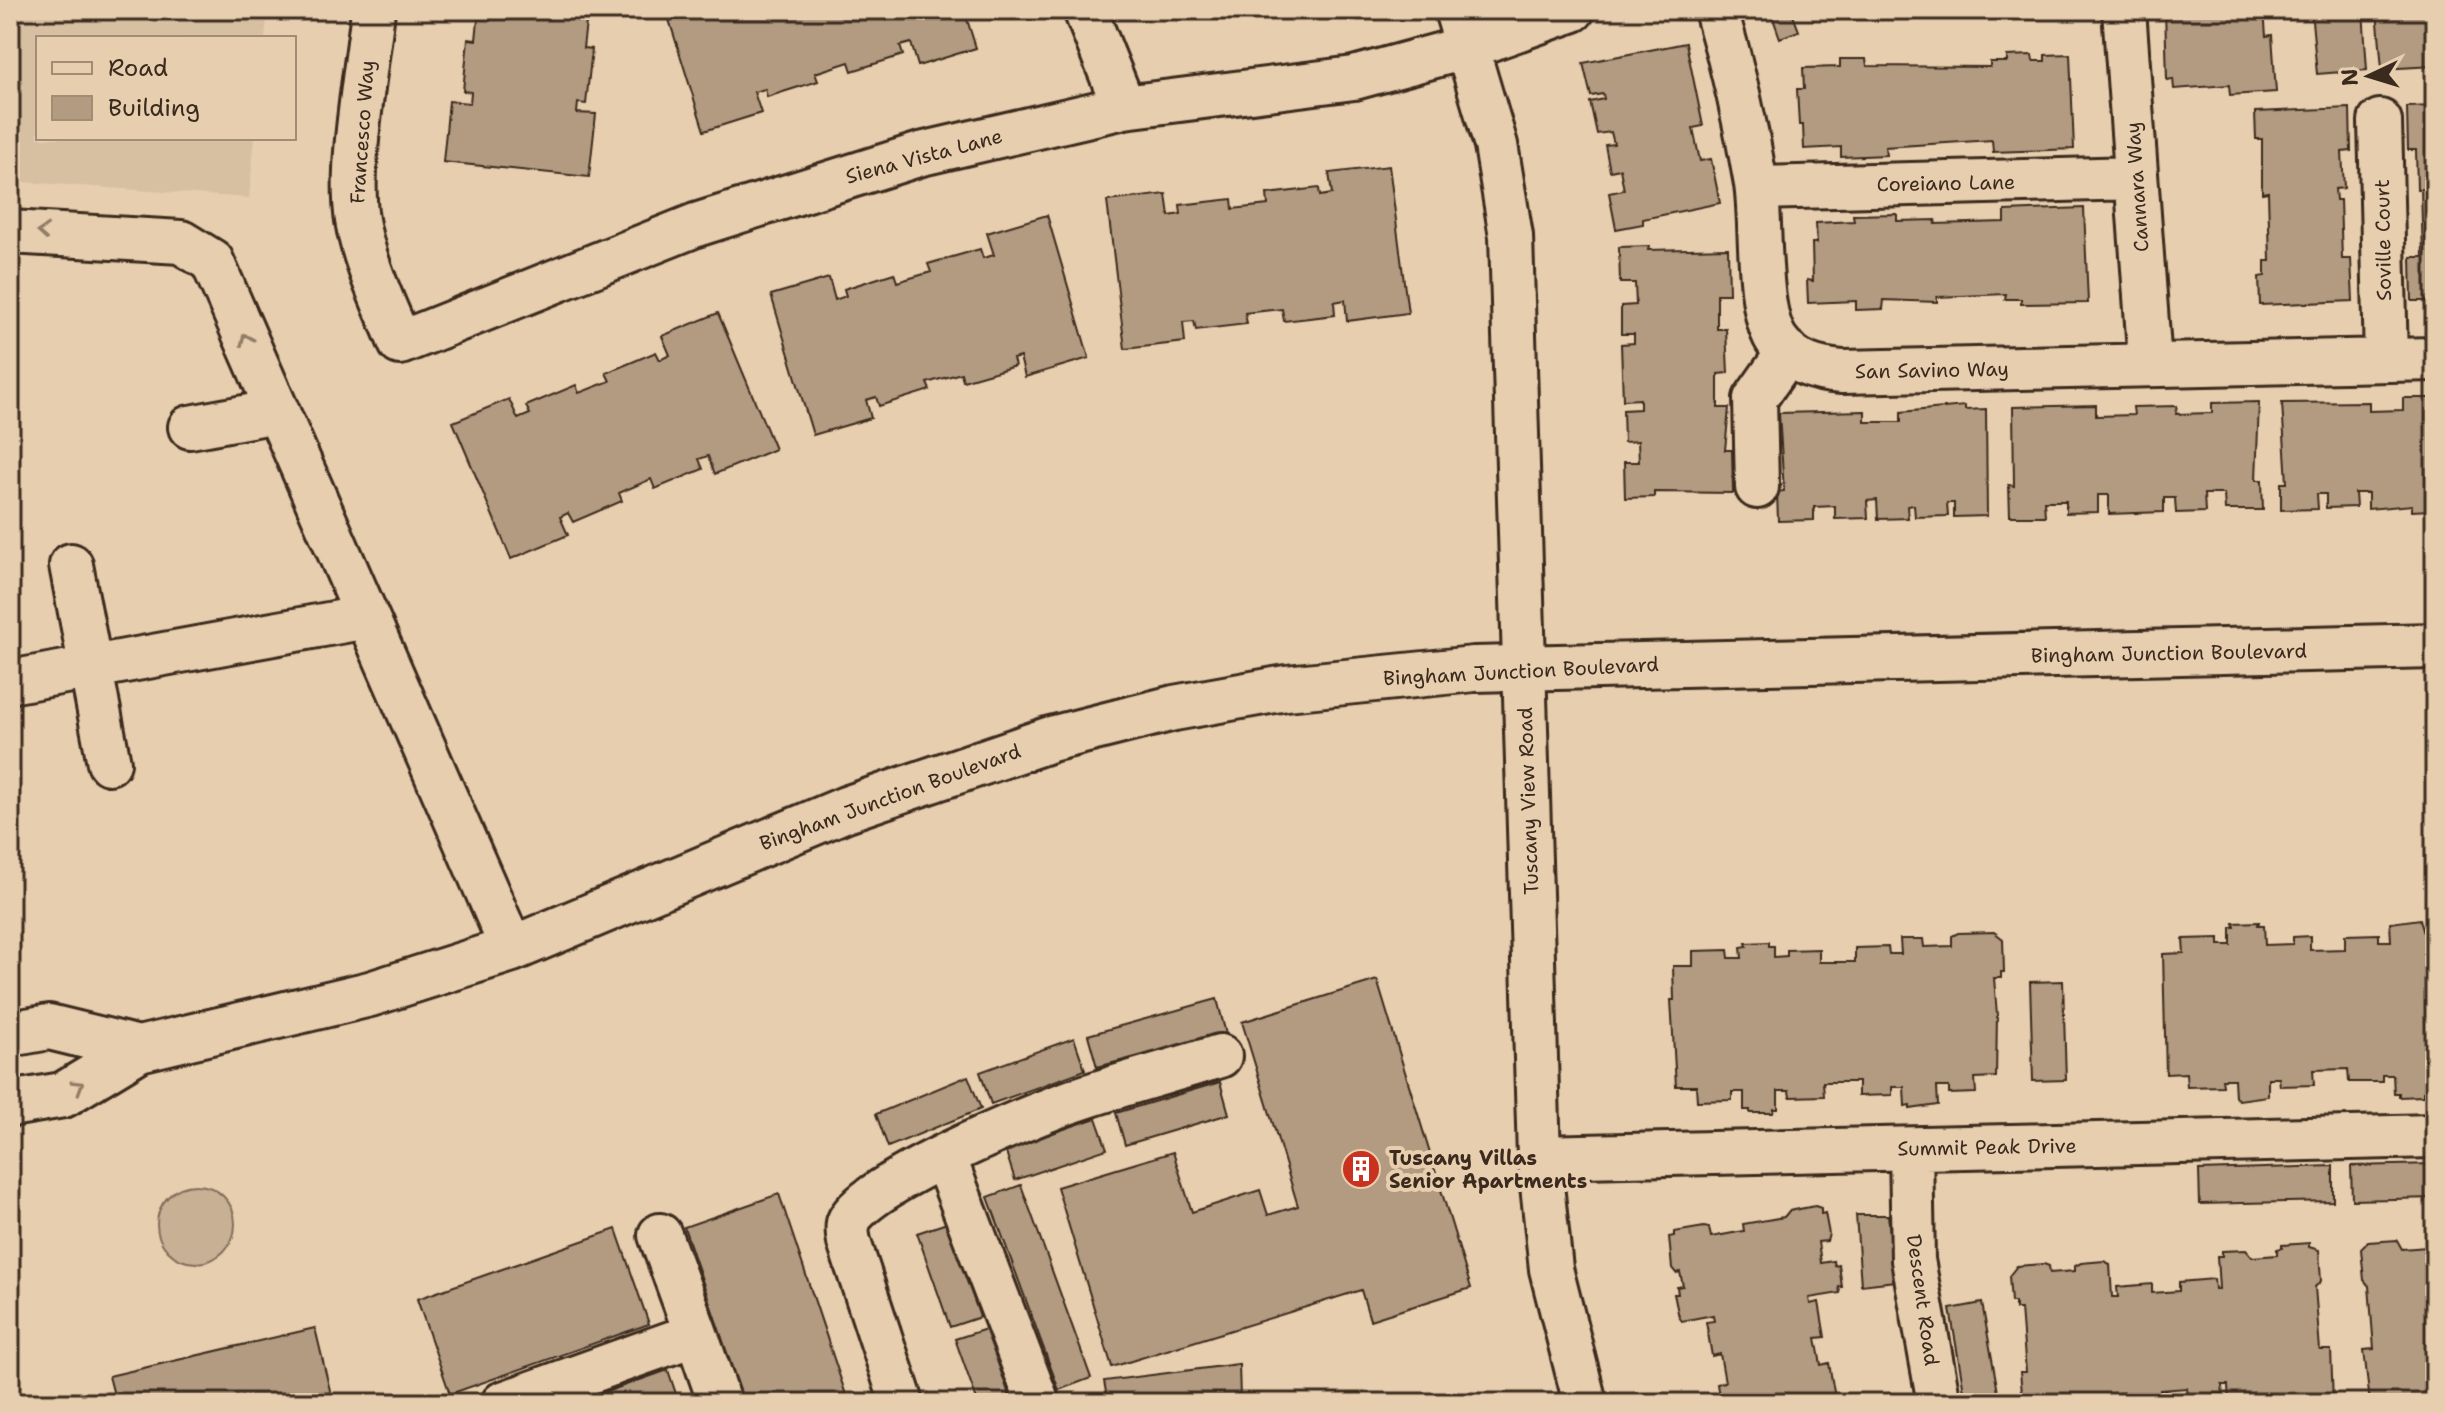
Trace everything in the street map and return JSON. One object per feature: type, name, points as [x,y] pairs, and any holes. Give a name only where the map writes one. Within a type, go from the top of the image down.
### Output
[{"type":"main road","name":"Bingham Junction Boulevard","points":[[10,1104],[63,1095],[139,1049],[370,994],[512,949],[846,809],[1051,739],[1174,708],[1286,688],[1396,675],[1524,667],[2435,646]]},
{"type":"main road","name":"Bingham Junction Boulevard","points":[[10,1034],[49,1027],[139,1049]]},
{"type":"street","name":"Francesco Way","points":[[373,10],[357,163],[356,216],[370,269],[400,343]]},
{"type":"street","points":[[1085,10],[1124,107]]},
{"type":"street","name":"Siena Vista Lane","points":[[400,343],[696,225],[921,154],[1124,107],[1354,78],[1462,28],[1573,10]]},
{"type":"street","points":[[1716,10],[1733,65],[1757,188],[1768,315],[1778,342],[1788,352],[1755,399],[1757,487]]},
{"type":"street","name":"Cannara Way","points":[[2124,10],[2150,364]]},
{"type":"street","name":"Tuscany View Road","points":[[1462,28],[1496,145],[1513,251],[1539,1157],[1551,1269],[1585,1403]]},
{"type":"street","name":"Soville Court","points":[[2380,121],[2386,360]]},
{"type":"street","name":"Coreiano Lane","points":[[1757,188],[2136,178]]},
{"type":"street","points":[[10,232],[181,242],[212,261],[512,949]]},
{"type":"street","name":"San Savino Way","points":[[1788,352],[1812,368],[1842,372],[2435,359]]},
{"type":"street","points":[[190,427],[277,411]]},
{"type":"street","points":[[71,565],[109,763]]},
{"type":"street","points":[[10,682],[367,617]]},
{"type":"street","points":[[902,1403],[851,1251],[848,1224],[876,1194],[944,1156],[1066,1103],[1220,1056]]},
{"type":"street","name":"Summit Peak Drive","points":[[1539,1157],[2435,1136]]},
{"type":"street","name":"Descent Road","points":[[1911,1149],[1913,1260],[1939,1403]]},
{"type":"street","points":[[944,1156],[1038,1403]]},
{"type":"street","points":[[660,1235],[720,1403]]},
{"type":"street","points":[[503,1403],[696,1334]]},
{"type":"shaded area","points":[[10,10],[268,10],[265,36],[36,36],[36,140],[255,140],[249,198],[10,181]]},
{"type":"shaded area","points":[[188,1185],[204,1185],[218,1191],[229,1202],[235,1224],[229,1246],[218,1257],[204,1263],[188,1263],[174,1257],[163,1246],[157,1232],[157,1216],[163,1202],[174,1191]]},
{"type":"building","points":[[479,10],[595,10],[594,14],[587,14],[583,48],[592,49],[586,104],[578,103],[577,113],[596,114],[589,177],[443,162],[449,101],[470,103],[471,92],[463,91],[468,39],[476,40]]},
{"type":"building","points":[[666,10],[964,10],[976,48],[918,66],[911,43],[900,46],[903,55],[852,71],[849,62],[815,73],[818,81],[767,97],[765,89],[754,92],[761,113],[704,131]]},
{"type":"building","points":[[1770,10],[1791,10],[1799,31],[1780,38]]},
{"type":"building","points":[[2165,10],[2264,10],[2266,36],[2272,35],[2276,92],[2230,95],[2229,85],[2174,89],[2173,79],[2167,80]]},
{"type":"building","points":[[2311,10],[2363,10],[2367,70],[2317,74]]},
{"type":"building","points":[[2377,10],[2428,10],[2433,66],[2382,69]]},
{"type":"building","points":[[1686,43],[1703,126],[1693,128],[1700,161],[1711,159],[1720,203],[1643,219],[1643,224],[1616,229],[1609,193],[1624,190],[1620,169],[1610,171],[1605,145],[1614,144],[1611,132],[1597,134],[1590,102],[1604,99],[1603,94],[1591,96],[1583,63]]},
{"type":"building","points":[[2070,54],[2074,149],[1993,152],[1992,140],[1885,147],[1886,155],[1841,157],[1841,147],[1804,149],[1797,89],[1804,89],[1803,68],[1840,67],[1840,59],[1866,59],[1867,66],[1990,67],[1990,62],[2007,62],[2007,56],[2032,55],[2033,61],[2045,61],[2045,55]]},
{"type":"building","points":[[2435,106],[2435,301],[2412,301],[2411,257],[2423,257],[2421,189],[2417,189],[2416,150],[2408,150],[2407,107]]},
{"type":"building","points":[[2350,108],[2351,151],[2342,152],[2344,188],[2335,189],[2336,200],[2340,200],[2342,259],[2351,259],[2353,301],[2260,305],[2259,277],[2265,276],[2265,261],[2270,261],[2268,192],[2262,193],[2262,139],[2256,139],[2255,112]]},
{"type":"building","points":[[1389,166],[1408,313],[1347,321],[1345,300],[1334,302],[1335,315],[1284,321],[1282,309],[1245,313],[1247,324],[1196,330],[1194,321],[1183,322],[1185,342],[1125,349],[1107,201],[1166,194],[1169,216],[1181,214],[1180,205],[1232,199],[1233,209],[1268,205],[1267,194],[1319,188],[1320,196],[1332,194],[1329,173]]},
{"type":"building","points":[[2084,208],[2088,303],[2021,304],[2021,299],[2005,299],[2006,294],[1937,297],[1937,302],[1884,300],[1883,309],[1856,310],[1856,301],[1808,303],[1807,280],[1813,281],[1812,243],[1817,243],[1816,223],[1854,221],[1853,215],[1897,214],[1897,221],[1936,220],[1935,224],[2005,222],[2005,211]]},
{"type":"building","points":[[1047,215],[1089,358],[1025,377],[1020,357],[1013,359],[1015,366],[963,381],[961,373],[927,383],[930,390],[879,406],[876,397],[866,400],[871,418],[813,435],[771,295],[829,278],[835,300],[846,296],[844,289],[894,273],[897,282],[931,272],[928,264],[980,249],[983,258],[994,255],[987,233]]},
{"type":"building","points":[[1649,246],[1648,250],[1728,248],[1729,294],[1717,294],[1717,329],[1726,329],[1728,373],[1718,374],[1718,408],[1729,408],[1725,450],[1732,450],[1733,493],[1654,492],[1654,497],[1625,498],[1624,462],[1639,462],[1638,441],[1624,442],[1623,410],[1640,409],[1640,399],[1623,400],[1621,344],[1634,343],[1634,334],[1621,334],[1621,306],[1636,305],[1635,283],[1620,283],[1619,247]]},
{"type":"building","points":[[718,313],[775,449],[715,474],[708,456],[699,459],[703,469],[655,489],[651,479],[619,493],[622,501],[573,522],[568,513],[560,517],[568,535],[511,559],[453,422],[509,399],[518,419],[530,414],[526,406],[576,385],[579,393],[610,381],[606,373],[656,352],[660,360],[670,355],[662,336]]},
{"type":"building","points":[[2403,398],[2435,398],[2435,506],[2430,506],[2430,510],[2412,511],[2412,505],[2368,509],[2368,493],[2355,493],[2356,507],[2326,508],[2326,494],[2317,494],[2318,509],[2281,510],[2281,483],[2287,483],[2282,403],[2369,402],[2369,411],[2403,410]]},
{"type":"building","points":[[2259,402],[2256,480],[2262,480],[2263,510],[2225,510],[2224,494],[2204,494],[2205,512],[2176,513],[2175,498],[2164,498],[2164,512],[2109,514],[2109,495],[2098,495],[2098,512],[2066,513],[2066,501],[2044,501],[2045,516],[2010,516],[2009,485],[2014,486],[2013,407],[2096,405],[2096,416],[2134,415],[2133,407],[2177,406],[2176,414],[2212,413],[2212,403]]},
{"type":"building","points":[[1965,406],[1965,410],[1986,409],[1987,516],[1954,517],[1954,503],[1947,503],[1948,516],[1915,517],[1914,505],[1907,506],[1908,518],[1878,519],[1877,500],[1867,501],[1868,518],[1835,519],[1835,506],[1814,507],[1814,520],[1778,521],[1777,492],[1784,491],[1779,413],[1865,411],[1865,422],[1901,422],[1901,412]]},
{"type":"building","points":[[2420,919],[2424,934],[2435,933],[2435,1074],[2427,1074],[2427,1092],[2423,1092],[2423,1096],[2399,1097],[2399,1093],[2394,1093],[2393,1075],[2382,1075],[2382,1082],[2349,1082],[2348,1069],[2313,1070],[2314,1085],[2280,1086],[2279,1078],[2268,1078],[2268,1096],[2239,1100],[2235,1097],[2234,1079],[2222,1079],[2223,1086],[2187,1087],[2186,1073],[2166,1074],[2163,954],[2184,953],[2183,939],[2219,938],[2219,945],[2231,945],[2231,927],[2235,927],[2234,923],[2259,922],[2258,925],[2264,925],[2265,945],[2293,944],[2293,937],[2310,936],[2310,950],[2345,949],[2345,935],[2379,934],[2379,941],[2391,941],[2390,923]]},
{"type":"building","points":[[1994,932],[2003,939],[2004,972],[2001,972],[2001,978],[1994,978],[1996,1077],[1975,1078],[1976,1093],[1949,1094],[1949,1087],[1937,1087],[1938,1105],[1910,1109],[1910,1105],[1905,1106],[1904,1087],[1892,1087],[1892,1095],[1858,1096],[1858,1082],[1823,1082],[1824,1096],[1790,1097],[1789,1091],[1778,1091],[1778,1109],[1774,1109],[1773,1113],[1750,1113],[1750,1110],[1744,1110],[1744,1092],[1732,1092],[1732,1100],[1697,1101],[1696,1086],[1676,1086],[1671,1000],[1674,1000],[1673,966],[1693,966],[1693,951],[1728,950],[1729,958],[1742,958],[1741,947],[1747,946],[1746,943],[1769,942],[1769,946],[1774,946],[1774,957],[1787,956],[1787,950],[1819,949],[1819,962],[1855,962],[1855,948],[1888,947],[1889,954],[1901,954],[1900,939],[1923,939],[1924,947],[1952,946],[1952,936],[1958,933]]},
{"type":"building","name":"Tuscany Villas Senior Apartments","points":[[1377,980],[1471,1288],[1370,1320],[1361,1290],[1112,1367],[1057,1187],[1173,1152],[1192,1212],[1260,1190],[1268,1215],[1298,1206],[1242,1022]]},
{"type":"building","points":[[2063,981],[2066,1080],[2033,1081],[2030,982]]},
{"type":"building","points":[[1217,999],[1226,1034],[1097,1067],[1088,1035]]},
{"type":"building","points":[[1074,1038],[1085,1070],[991,1104],[980,1072]]},
{"type":"building","points":[[968,1076],[981,1109],[888,1147],[876,1114]]},
{"type":"building","points":[[1220,1082],[1229,1114],[1125,1145],[1116,1113]]},
{"type":"building","points":[[1096,1118],[1107,1149],[1015,1180],[1005,1149]]},
{"type":"building","points":[[2435,1164],[2435,1198],[2352,1200],[2351,1166]]},
{"type":"building","points":[[2333,1166],[2333,1201],[2200,1204],[2199,1170]]},
{"type":"building","points":[[1021,1185],[1091,1378],[1059,1390],[988,1197]]},
{"type":"building","points":[[779,1194],[846,1395],[824,1403],[744,1403],[684,1227]]},
{"type":"building","points":[[1815,1206],[1821,1208],[1821,1214],[1825,1213],[1829,1234],[1827,1241],[1818,1242],[1821,1263],[1834,1261],[1835,1266],[1839,1265],[1842,1287],[1839,1287],[1840,1293],[1809,1298],[1810,1304],[1819,1302],[1825,1337],[1816,1338],[1821,1365],[1829,1363],[1835,1398],[1826,1399],[1827,1403],[1720,1403],[1717,1384],[1725,1382],[1720,1354],[1712,1356],[1706,1322],[1714,1321],[1713,1315],[1682,1321],[1679,1317],[1674,1294],[1678,1294],[1677,1287],[1683,1286],[1680,1272],[1676,1273],[1672,1268],[1669,1237],[1674,1236],[1674,1232],[1704,1227],[1709,1228],[1711,1237],[1744,1231],[1743,1224],[1784,1217],[1789,1211]]},
{"type":"building","points":[[1856,1215],[1888,1215],[1895,1281],[1861,1285]]},
{"type":"building","points":[[947,1223],[980,1317],[950,1327],[917,1233]]},
{"type":"building","points":[[616,1229],[649,1324],[450,1394],[417,1299]]},
{"type":"building","points":[[2433,1239],[2435,1403],[2370,1403],[2364,1350],[2374,1349],[2369,1286],[2364,1280],[2361,1249],[2368,1242],[2397,1240],[2402,1249],[2427,1247]]},
{"type":"building","points":[[2309,1243],[2309,1247],[2319,1250],[2321,1281],[2315,1287],[2320,1350],[2331,1350],[2333,1403],[2229,1403],[2228,1385],[2222,1385],[2223,1394],[2188,1396],[2187,1388],[2160,1390],[2161,1398],[2126,1401],[2125,1393],[2119,1393],[2120,1403],[2023,1403],[2020,1372],[2026,1372],[2021,1309],[2015,1309],[2015,1302],[2011,1302],[2009,1276],[2017,1266],[2044,1264],[2049,1266],[2050,1273],[2075,1271],[2075,1266],[2081,1263],[2104,1261],[2110,1264],[2112,1297],[2118,1297],[2117,1287],[2152,1284],[2152,1293],[2179,1291],[2179,1282],[2214,1279],[2215,1289],[2219,1289],[2217,1256],[2222,1256],[2222,1251],[2246,1250],[2252,1257],[2277,1255],[2277,1249],[2282,1245]]},
{"type":"building","points":[[1982,1303],[2000,1403],[1966,1403],[1950,1309]]},
{"type":"building","points":[[315,1328],[333,1403],[116,1403],[109,1376]]},
{"type":"building","points":[[986,1329],[1012,1403],[978,1403],[955,1339]]},
{"type":"building","points":[[1239,1364],[1240,1399],[1108,1403],[1104,1381]]},
{"type":"building","points":[[668,1370],[679,1403],[575,1403]]},
{"type":"place","name":"Tuscany Villas Senior Apartments","points":[[1361,1169]]}]
